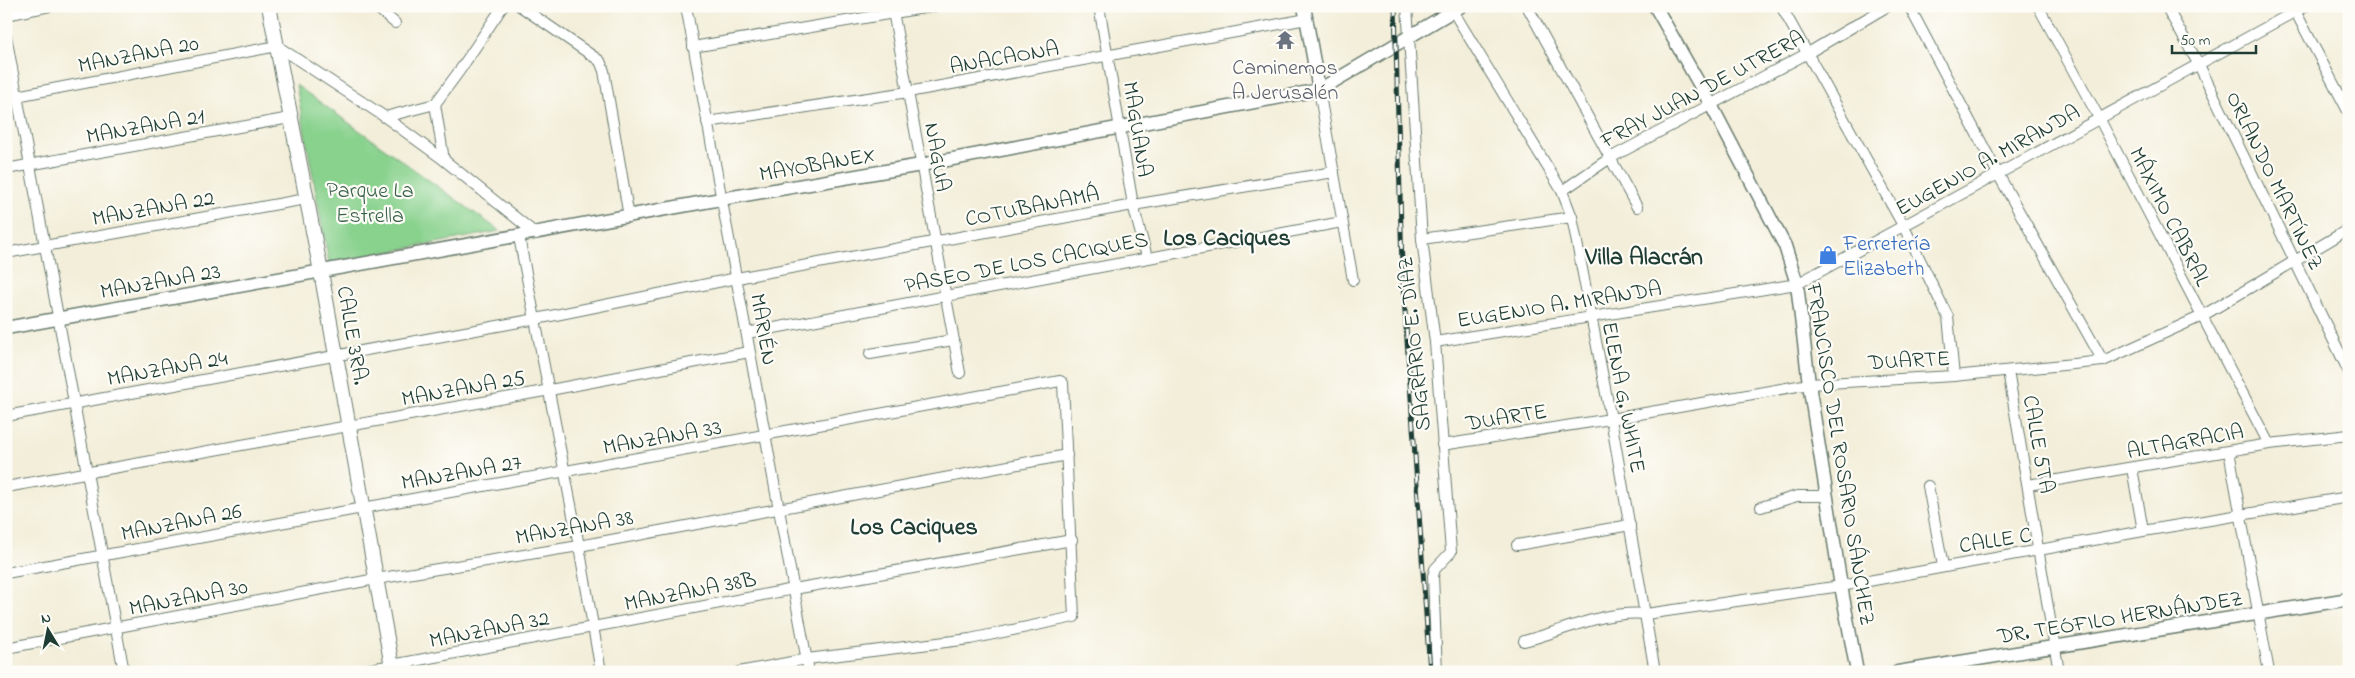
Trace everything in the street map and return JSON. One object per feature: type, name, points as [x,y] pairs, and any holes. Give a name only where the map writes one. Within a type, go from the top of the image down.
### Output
[{"type":"main road","name":"CALLE 3RA.","points":[[269,6],[321,272],[393,668]]},
{"type":"street","points":[[6,15],[50,6]]},
{"type":"street","points":[[375,6],[395,23]]},
{"type":"street","points":[[384,116],[435,104],[502,6]]},
{"type":"street","points":[[520,6],[600,61],[604,71],[629,217]]},
{"type":"street","name":"MARIÉN","points":[[686,6],[809,672]]},
{"type":"street","points":[[693,47],[893,10],[935,6]]},
{"type":"street","name":"MAGUANA","points":[[1099,6],[1133,205],[1147,257]]},
{"type":"street","points":[[1304,6],[1353,280]]},
{"type":"street","name":"SAGRARIO E. DÍAZ","points":[[1407,6],[1422,239],[1435,342],[1450,552],[1436,569],[1432,584],[1437,672]]},
{"type":"street","points":[[1527,6],[1637,207]]},
{"type":"street","name":"FRANCISCO DEL ROSARIO SÁNCHEZ","points":[[1655,6],[1710,104],[1785,246],[1797,284],[1809,384],[1841,586],[1857,672]]},
{"type":"street","points":[[1781,6],[1904,227],[1948,317],[1954,376]]},
{"type":"street","name":"FRAY JUAN DE UTRERA","points":[[1562,191],[1610,158],[1808,53],[1888,6]]},
{"type":"street","points":[[1909,6],[1998,174],[2103,361]]},
{"type":"street","name":"MÁXIMO CABRAL","points":[[2038,6],[2099,118],[2269,444]]},
{"type":"street","name":"ORLANDO MARTÍNEZ","points":[[2166,6],[2199,65],[2349,372]]},
{"type":"street","name":"MAYOBANEX","points":[[321,272],[1120,129],[1319,90],[1457,8]]},
{"type":"street","name":"ELENA G. WHITE","points":[[1457,8],[1562,191],[1572,217],[1611,419],[1655,672]]},
{"type":"street","points":[[2298,8],[2349,113]]},
{"type":"street","name":"EUGENIO A. MIRANDA","points":[[1435,342],[1797,284],[2199,65],[2298,8]]},
{"type":"street","name":"NAGUA","points":[[893,10],[944,296],[960,373]]},
{"type":"street","name":"ANACAONA","points":[[707,122],[908,92],[1307,19]]},
{"type":"street","points":[[6,36],[12,97],[29,164],[59,318],[124,672]]},
{"type":"street","points":[[277,46],[384,116],[444,160],[536,234]]},
{"type":"street","name":"MANZANA 20","points":[[12,97],[277,46]]},
{"type":"street","points":[[435,104],[444,160]]},
{"type":"street","name":"MANZANA 21","points":[[6,169],[290,118]]},
{"type":"street","name":"COTUBANAMÁ","points":[[536,319],[737,278],[1133,205],[1334,172]]},
{"type":"street","name":"MANZANA 22","points":[[6,253],[306,198]]},
{"type":"street","points":[[1422,239],[1572,217]]},
{"type":"street","name":"PASEO DE LOS CACIQUES","points":[[747,333],[1342,222]]},
{"type":"street","name":"DUARTE","points":[[1442,445],[1611,419],[1809,384],[1954,376],[2103,361],[2202,316],[2349,229]]},
{"type":"street","points":[[520,237],[579,546],[600,672]]},
{"type":"street","name":"MANZANA 23","points":[[6,328],[321,272]]},
{"type":"street","points":[[335,355],[536,319]]},
{"type":"street","points":[[870,354],[953,340]]},
{"type":"street","name":"MANZANA 25","points":[[6,487],[550,390],[749,352]]},
{"type":"street","name":"MANZANA 24","points":[[6,416],[335,355]]},
{"type":"street","name":"CALLE 5TA","points":[[2008,371],[2059,672]]},
{"type":"street","name":"MANZANA 33","points":[[565,472],[766,437],[1060,381],[1064,386],[1067,454]]},
{"type":"street","name":"ALTAGRACIA","points":[[2028,485],[2269,444],[2349,435]]},
{"type":"street","points":[[2229,451],[2269,672]]},
{"type":"street","points":[[739,672],[807,659],[970,639],[1072,619],[1076,615],[1067,454]]},
{"type":"street","name":"MANZANA 38","points":[[376,579],[579,546],[1067,454]]},
{"type":"street","points":[[2132,468],[2144,531]]},
{"type":"street","name":"MANZANA 27","points":[[363,507],[565,472]]},
{"type":"street","points":[[1928,486],[1943,566]]},
{"type":"street","points":[[1761,507],[1797,496],[1827,496]]},
{"type":"street","name":"CALLE C","points":[[1524,641],[1604,617],[1632,612],[1646,614],[1841,586],[1943,566],[2349,497]]},
{"type":"street","name":"MANZANA 26","points":[[6,573],[363,507]]},
{"type":"street","points":[[1517,545],[1630,525]]},
{"type":"street","name":"MANZANA 38B","points":[[594,628],[794,589],[1072,540]]},
{"type":"street","name":"MANZANA 30","points":[[6,648],[376,579]]},
{"type":"street","name":"DR. TEÓFILO HERNÁNDEZ","points":[[1898,672],[2349,599]]},
{"type":"street","name":"MANZANA 32","points":[[355,672],[393,668],[594,628]]},
{"type":"green space","name":"Parque La Estrella","points":[[296,85],[500,231],[329,263]]},
{"type":"railway","points":[[1395,6],[1402,268],[1430,672]]},
{"type":"place","name":"Caminemos A Jerusalén","points":[[1285,40]]},
{"type":"place","name":"Ferretería Elizabeth","points":[[1828,255]]},
{"type":"district","name":"Los Caciques","points":[[1227,237]]},
{"type":"district","name":"Villa Alacrán","points":[[1644,256]]},
{"type":"district","name":"Los Caciques","points":[[914,526]]}]
